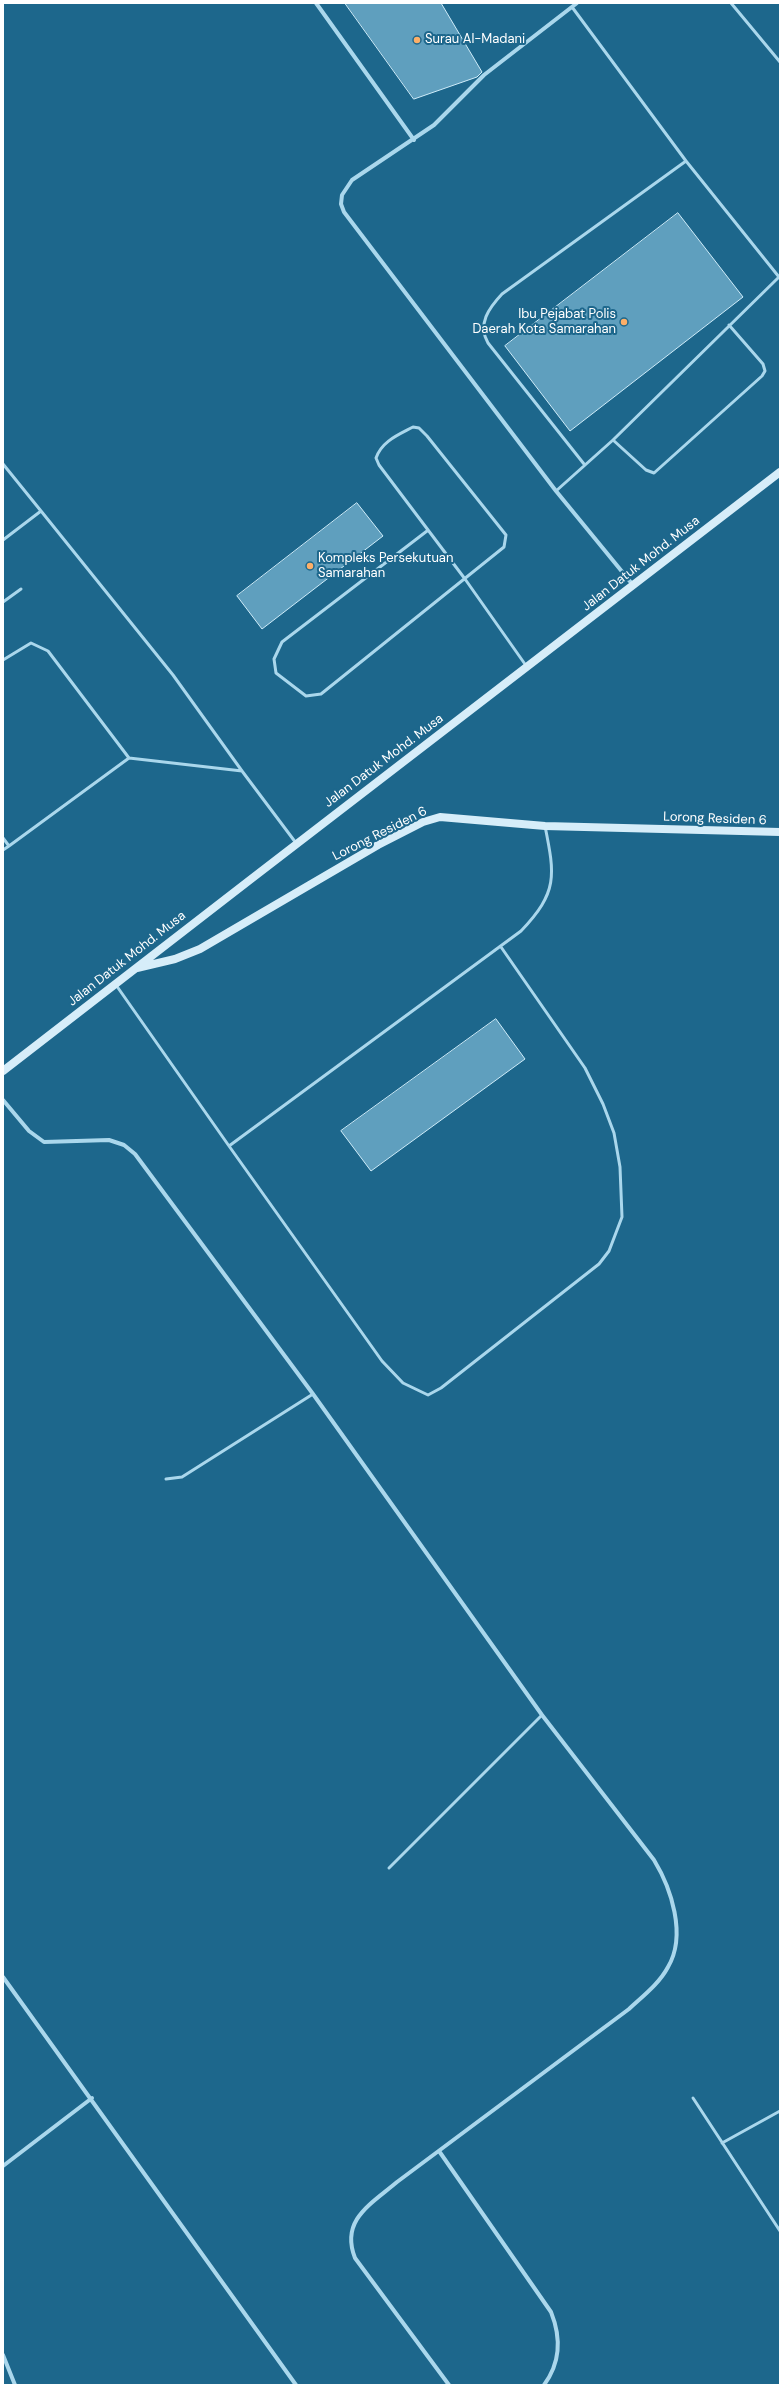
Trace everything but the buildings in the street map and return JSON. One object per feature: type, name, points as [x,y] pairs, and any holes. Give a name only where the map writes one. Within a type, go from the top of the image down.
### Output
[{"type":"main road","name":"Jalan Datuk Mohd. Musa","points":[[3,1071],[296,843],[527,668],[780,472]]},
{"type":"main road","name":"Lorong Residen 6","points":[[134,968],[175,959],[200,949],[371,849],[423,822],[440,817],[545,826],[780,832]]},
{"type":"street","points":[[316,3],[414,140]]},
{"type":"street","points":[[576,3],[484,75],[434,125],[414,140],[352,180],[342,195],[341,204],[344,212],[556,491],[633,586]]},
{"type":"street","points":[[3,1100],[29,1131],[44,1142],[109,1140],[124,1145],[135,1154],[313,1394],[542,1715],[654,1860],[663,1875],[672,1899],[676,1922],[672,1958],[656,1985],[629,2009],[439,2151],[363,2210],[352,2228],[350,2238],[355,2258],[449,2385]]},
{"type":"street","points":[[3,1977],[92,2098],[296,2385]]},
{"type":"street","points":[[3,2166],[92,2098]]},
{"type":"street","points":[[439,2151],[551,2312],[558,2329],[559,2347],[544,2385]]},
{"type":"street","points":[[3,2355],[15,2385]]},
{"type":"lane","points":[[731,3],[780,62]]},
{"type":"lane","points":[[556,491],[584,464],[613,440],[780,277],[686,161],[572,7]]},
{"type":"lane","points":[[584,464],[488,343],[483,326],[487,311],[502,294],[686,161]]},
{"type":"lane","points":[[613,440],[646,470],[654,473],[762,376],[765,371],[763,364],[730,325]]},
{"type":"lane","points":[[427,531],[288,637],[276,652],[274,666],[276,673],[302,694],[310,697],[321,694],[466,579],[500,552],[504,547],[506,535],[427,436],[419,428],[413,427],[385,443],[376,458],[427,531],[466,579],[527,668]]},
{"type":"lane","points":[[3,464],[173,675],[296,843]]},
{"type":"lane","points":[[3,540],[41,511]]},
{"type":"lane","points":[[3,602],[21,589]]},
{"type":"lane","points":[[3,660],[31,644],[48,651],[129,758]]},
{"type":"lane","points":[[3,850],[129,758],[242,771]]},
{"type":"lane","points":[[229,1146],[501,947],[532,919],[547,897],[551,884],[552,864],[545,826]]},
{"type":"lane","points":[[3,838],[9,846]]},
{"type":"lane","points":[[115,984],[229,1146],[391,1371],[407,1386],[428,1394],[441,1388],[599,1264],[609,1251],[622,1217],[618,1150],[597,1091],[585,1068],[501,947]]},
{"type":"lane","points":[[166,1479],[182,1477],[313,1394]]},
{"type":"lane","points":[[389,1868],[542,1715]]},
{"type":"lane","points":[[693,2098],[780,2231]]},
{"type":"lane","points":[[722,2143],[780,2111]]},
{"type":"place","name":"Surau Al-Madani","points":[[417,40]]},
{"type":"place","name":"Ibu Pejabat Polis Daerah Kota Samarahan","points":[[624,322]]},
{"type":"place","name":"Kompleks Persekutuan Samarahan","points":[[310,566]]}]
